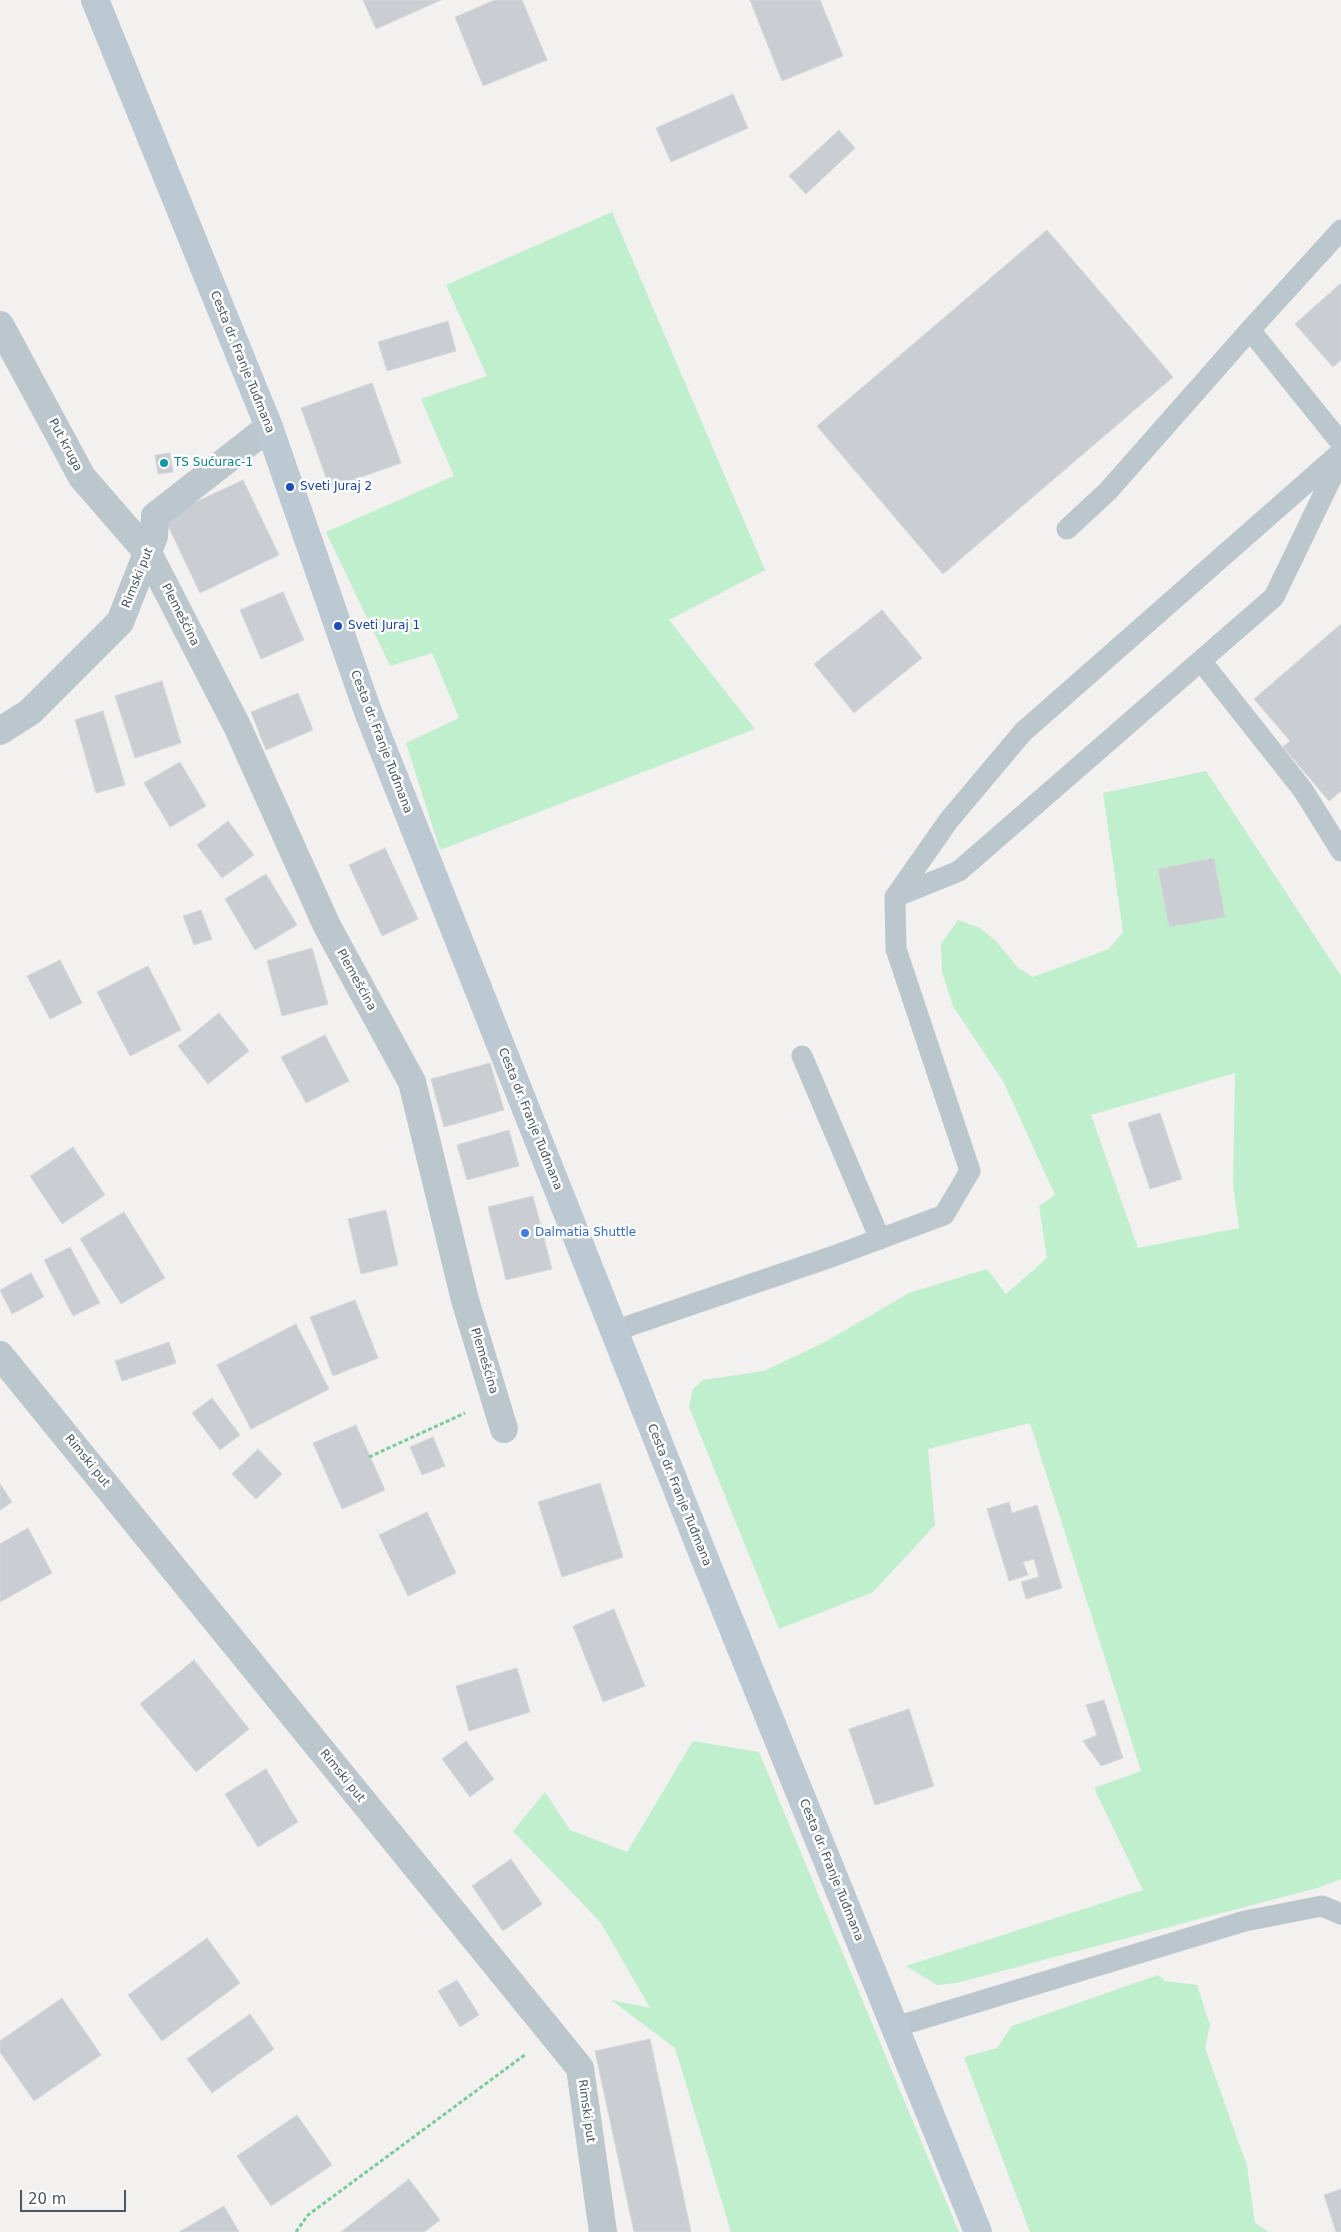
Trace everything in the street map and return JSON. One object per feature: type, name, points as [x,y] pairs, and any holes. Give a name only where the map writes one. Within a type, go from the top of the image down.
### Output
[{"type":"main road","name":"Cesta dr. Franje Tuđmana","points":[[95,0],[269,427],[367,709],[708,1567],[978,2232]]},
{"type":"street","name":"Put kruga","points":[[0,325],[82,477],[148,553]]},
{"type":"street","name":"Rimski put","points":[[0,731],[30,712],[120,622],[154,536],[155,516],[269,427]]},
{"type":"street","name":"Plemešćina","points":[[148,553],[236,726],[327,926],[412,1082],[465,1300],[504,1429]]},
{"type":"street","name":"Rimski put","points":[[0,1355],[580,2068],[603,2232]]},
{"type":"lane","points":[[1067,529],[1108,491],[1341,230]]},
{"type":"lane","points":[[1250,330],[1341,442]]},
{"type":"lane","points":[[614,1332],[944,1215],[970,1172],[896,949],[895,897],[949,820],[1023,732],[1341,452]]},
{"type":"lane","points":[[895,897],[959,870],[1202,662],[1274,597],[1341,458]]},
{"type":"lane","points":[[1202,662],[1303,790],[1341,851]]},
{"type":"lane","points":[[802,1056],[880,1239]]},
{"type":"lane","points":[[895,2027],[1245,1921],[1322,1906],[1341,1914]]},
{"type":"path","points":[[369,1457],[495,1399]]},
{"type":"path","points":[[296,2232],[308,2215],[552,2034]]},
{"type":"green space","points":[[612,212],[765,570],[669,620],[755,729],[440,850],[406,743],[459,718],[432,653],[390,666],[326,532],[454,476],[421,399],[487,376],[446,285]]},
{"type":"green space","points":[[1206,771],[1341,976],[1341,1879],[1321,1887],[956,1983],[937,1985],[906,1966],[1143,1890],[1094,1788],[1141,1771],[1030,1423],[928,1449],[935,1525],[873,1592],[779,1629],[689,1407],[693,1389],[703,1380],[764,1371],[825,1342],[909,1293],[987,1269],[1006,1294],[1047,1258],[1039,1206],[1055,1195],[1003,1081],[953,1006],[942,972],[941,944],[958,920],[980,928],[997,942],[1018,968],[1033,977],[1109,949],[1123,932],[1103,793]],"holes":[[[1235,1073],[1233,1185],[1239,1228],[1138,1248],[1091,1115]]]},
{"type":"green space","points":[[693,1741],[759,1752],[959,2232],[731,2232],[675,2048],[611,2000],[650,2008],[601,1923],[513,1831],[545,1792],[570,1830],[627,1852]]},
{"type":"green space","points":[[1158,1975],[1165,1981],[1197,1985],[1210,2025],[1205,2048],[1247,2166],[1255,2223],[1269,2232],[1030,2232],[964,2057],[997,2048],[1012,2026]]},
{"type":"building","points":[[363,0],[441,0],[376,29]]},
{"type":"building","points":[[495,0],[522,0],[547,60],[483,86],[455,17]]},
{"type":"building","points":[[750,0],[820,0],[843,56],[782,81]]},
{"type":"building","points":[[733,94],[748,128],[671,162],[656,128]]},
{"type":"building","points":[[839,130],[855,148],[806,194],[789,176]]},
{"type":"building","points":[[1047,230],[1173,377],[943,574],[817,426]]},
{"type":"building","points":[[1341,283],[1341,360],[1333,367],[1295,324]]},
{"type":"building","points":[[448,321],[456,351],[387,371],[378,342]]},
{"type":"building","points":[[372,383],[401,463],[330,488],[301,408]]},
{"type":"building","name":"TS Sućurac-1","points":[[170,453],[173,472],[158,474],[155,455]]},
{"type":"building","points":[[243,480],[279,555],[200,593],[164,517]]},
{"type":"building","points":[[283,592],[304,640],[261,659],[240,610]]},
{"type":"building","points":[[882,610],[922,658],[854,713],[814,664]]},
{"type":"building","points":[[1341,624],[1341,791],[1329,801],[1283,747],[1290,741],[1254,699]]},
{"type":"building","points":[[162,681],[181,743],[135,758],[115,696]]},
{"type":"building","points":[[298,693],[313,730],[266,750],[251,712]]},
{"type":"building","points":[[103,711],[125,785],[96,793],[75,720]]},
{"type":"building","points":[[180,762],[206,806],[170,827],[144,783]]},
{"type":"building","points":[[228,821],[254,855],[222,878],[197,845]]},
{"type":"building","points":[[385,848],[418,919],[382,936],[349,865]]},
{"type":"building","points":[[1214,858],[1225,917],[1169,927],[1158,869]]},
{"type":"building","points":[[266,874],[297,925],[255,950],[225,899]]},
{"type":"building","points":[[201,910],[212,939],[194,945],[183,916]]},
{"type":"building","points":[[312,948],[328,1004],[282,1016],[267,961]]},
{"type":"building","points":[[60,960],[82,1003],[50,1019],[27,976]]},
{"type":"building","points":[[148,966],[181,1030],[130,1056],[97,992]]},
{"type":"building","points":[[219,1013],[249,1051],[208,1084],[178,1046]]},
{"type":"building","points":[[325,1035],[349,1081],[306,1103],[281,1057]]},
{"type":"building","points":[[490,1063],[504,1110],[444,1127],[431,1079]]},
{"type":"building","points":[[1160,1113],[1182,1179],[1150,1189],[1128,1123]]},
{"type":"building","points":[[509,1130],[519,1166],[467,1180],[457,1145]]},
{"type":"building","points":[[73,1147],[105,1195],[62,1224],[30,1176]]},
{"type":"building","points":[[533,1196],[552,1269],[506,1280],[488,1207]]},
{"type":"building","points":[[386,1210],[398,1265],[361,1274],[348,1219]]},
{"type":"building","points":[[124,1212],[165,1278],[121,1304],[80,1239]]},
{"type":"building","points":[[70,1247],[100,1303],[73,1316],[44,1260]]},
{"type":"building","points":[[31,1273],[44,1297],[12,1314],[0,1290]]},
{"type":"building","points":[[355,1300],[378,1358],[333,1376],[310,1317]]},
{"type":"building","points":[[296,1324],[329,1389],[251,1429],[217,1365]]},
{"type":"building","points":[[169,1342],[176,1363],[122,1381],[115,1361]]},
{"type":"building","points":[[212,1398],[240,1435],[220,1450],[192,1413]]},
{"type":"building","points":[[356,1425],[385,1490],[342,1509],[313,1443]]},
{"type":"building","points":[[433,1437],[445,1466],[422,1475],[410,1447]]},
{"type":"building","points":[[258,1449],[282,1474],[256,1499],[232,1474]]},
{"type":"building","points":[[600,1483],[623,1557],[562,1577],[538,1502]]},
{"type":"building","points":[[0,1484],[12,1502],[0,1510]]},
{"type":"building","points":[[1009,1502],[1012,1513],[1037,1505],[1062,1588],[1026,1599],[1021,1582],[1039,1577],[1034,1559],[1023,1562],[1028,1575],[1009,1581],[987,1509]]},
{"type":"building","points":[[427,1512],[456,1573],[408,1596],[379,1535]]},
{"type":"building","points":[[28,1528],[52,1573],[0,1602],[0,1544]]},
{"type":"building","points":[[614,1609],[645,1686],[603,1702],[573,1626]]},
{"type":"building","points":[[194,1660],[249,1729],[196,1772],[140,1704]]},
{"type":"building","points":[[517,1668],[530,1712],[469,1731],[456,1686]]},
{"type":"building","points":[[1104,1700],[1123,1758],[1101,1766],[1083,1741],[1097,1735],[1086,1705]]},
{"type":"building","points":[[909,1709],[934,1786],[875,1805],[849,1729]]},
{"type":"building","points":[[466,1741],[494,1779],[470,1797],[442,1759]]},
{"type":"building","points":[[266,1769],[298,1822],[258,1847],[225,1794]]},
{"type":"building","points":[[511,1859],[542,1904],[503,1931],[472,1886]]},
{"type":"building","points":[[207,1938],[240,1983],[162,2041],[128,1995]]},
{"type":"building","points":[[457,1980],[479,2015],[460,2027],[438,1991]]},
{"type":"building","points":[[62,1998],[101,2055],[34,2101],[0,2052],[0,2041]]},
{"type":"building","points":[[250,2014],[274,2049],[212,2093],[187,2059]]},
{"type":"building","points":[[650,2039],[691,2232],[634,2232],[595,2051]]},
{"type":"building","points":[[297,2115],[332,2165],[271,2206],[237,2156]]},
{"type":"building","points":[[409,2179],[440,2220],[424,2232],[341,2232]]},
{"type":"building","points":[[1341,2189],[1341,2232],[1336,2232],[1324,2195]]},
{"type":"building","points":[[224,2206],[239,2232],[179,2232]]},
{"type":"place","name":"TS Sućurac-1","points":[[164,463]]},
{"type":"place","name":"Sveti Juraj 2","points":[[290,487]]},
{"type":"place","name":"Sveti Juraj 1","points":[[338,626]]},
{"type":"place","name":"Dalmatia Shuttle","points":[[525,1233]]}]
